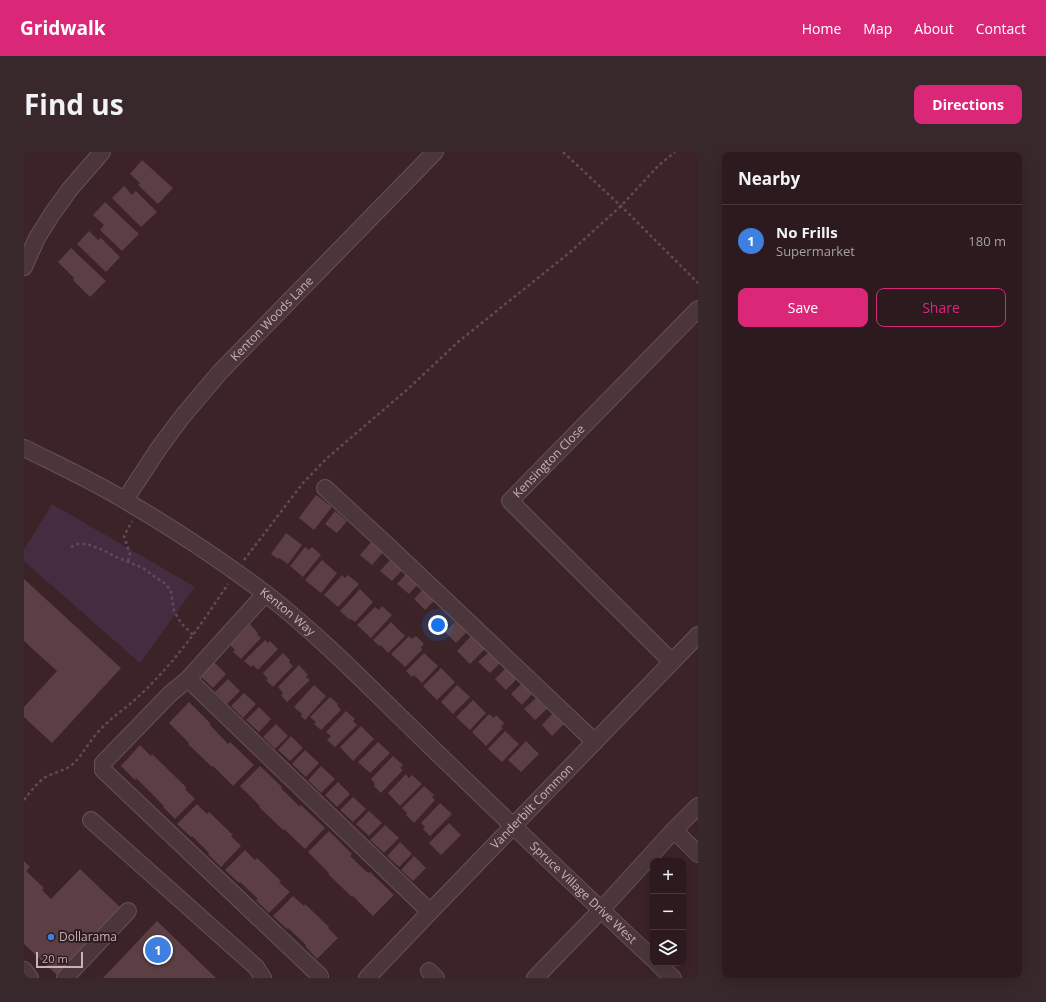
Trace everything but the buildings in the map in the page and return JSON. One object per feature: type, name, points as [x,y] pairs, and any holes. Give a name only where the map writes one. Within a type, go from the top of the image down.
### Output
[{"type":"street","points":[[24,268],[37,238],[70,189],[102,152]]},
{"type":"street","name":"Kenton Woods Lane","points":[[125,500],[159,448],[182,417],[220,372],[435,152]]},
{"type":"street","name":"Kensington Close","points":[[672,662],[510,501],[698,309]]},
{"type":"street","name":"Kenton Way","points":[[24,448],[125,500],[182,534],[265,594],[326,646],[513,827]]},
{"type":"street","points":[[325,488],[595,742]]},
{"type":"street","points":[[265,594],[188,679],[170,694],[103,763],[103,770],[320,976]]},
{"type":"street","name":"Vanderbilt Common","points":[[367,978],[698,635]]},
{"type":"street","points":[[188,679],[430,912]]},
{"type":"street","points":[[535,978],[698,806]]},
{"type":"street","points":[[91,820],[256,967],[263,978]]},
{"type":"street","name":"Spruce Village Drive West","points":[[513,827],[650,956]]},
{"type":"street","points":[[674,830],[698,854]]},
{"type":"street","points":[[65,978],[128,911]]},
{"type":"street","points":[[660,966],[673,978]]},
{"type":"street","points":[[24,970],[30,978]]},
{"type":"path","points":[[563,152],[621,206],[698,283]]},
{"type":"path","points":[[24,800],[34,787],[44,778],[72,765],[100,729],[111,718],[126,707],[171,662],[193,635],[236,572],[287,504],[326,459],[409,388],[458,342],[569,253],[621,206],[658,166],[675,152]]},
{"type":"path","points":[[128,561],[130,554],[124,536],[139,509]]},
{"type":"path","points":[[71,547],[76,544],[87,544],[103,550],[143,568],[166,584],[171,592],[174,611],[181,622],[193,635]]},
{"type":"shaded area","points":[[52,504],[195,587],[140,663],[24,561],[24,550]]},
{"type":"place","name":"Dollarama","points":[[51,937]]},
{"type":"place","name":"No Frills","points":[[158,950]]}]
